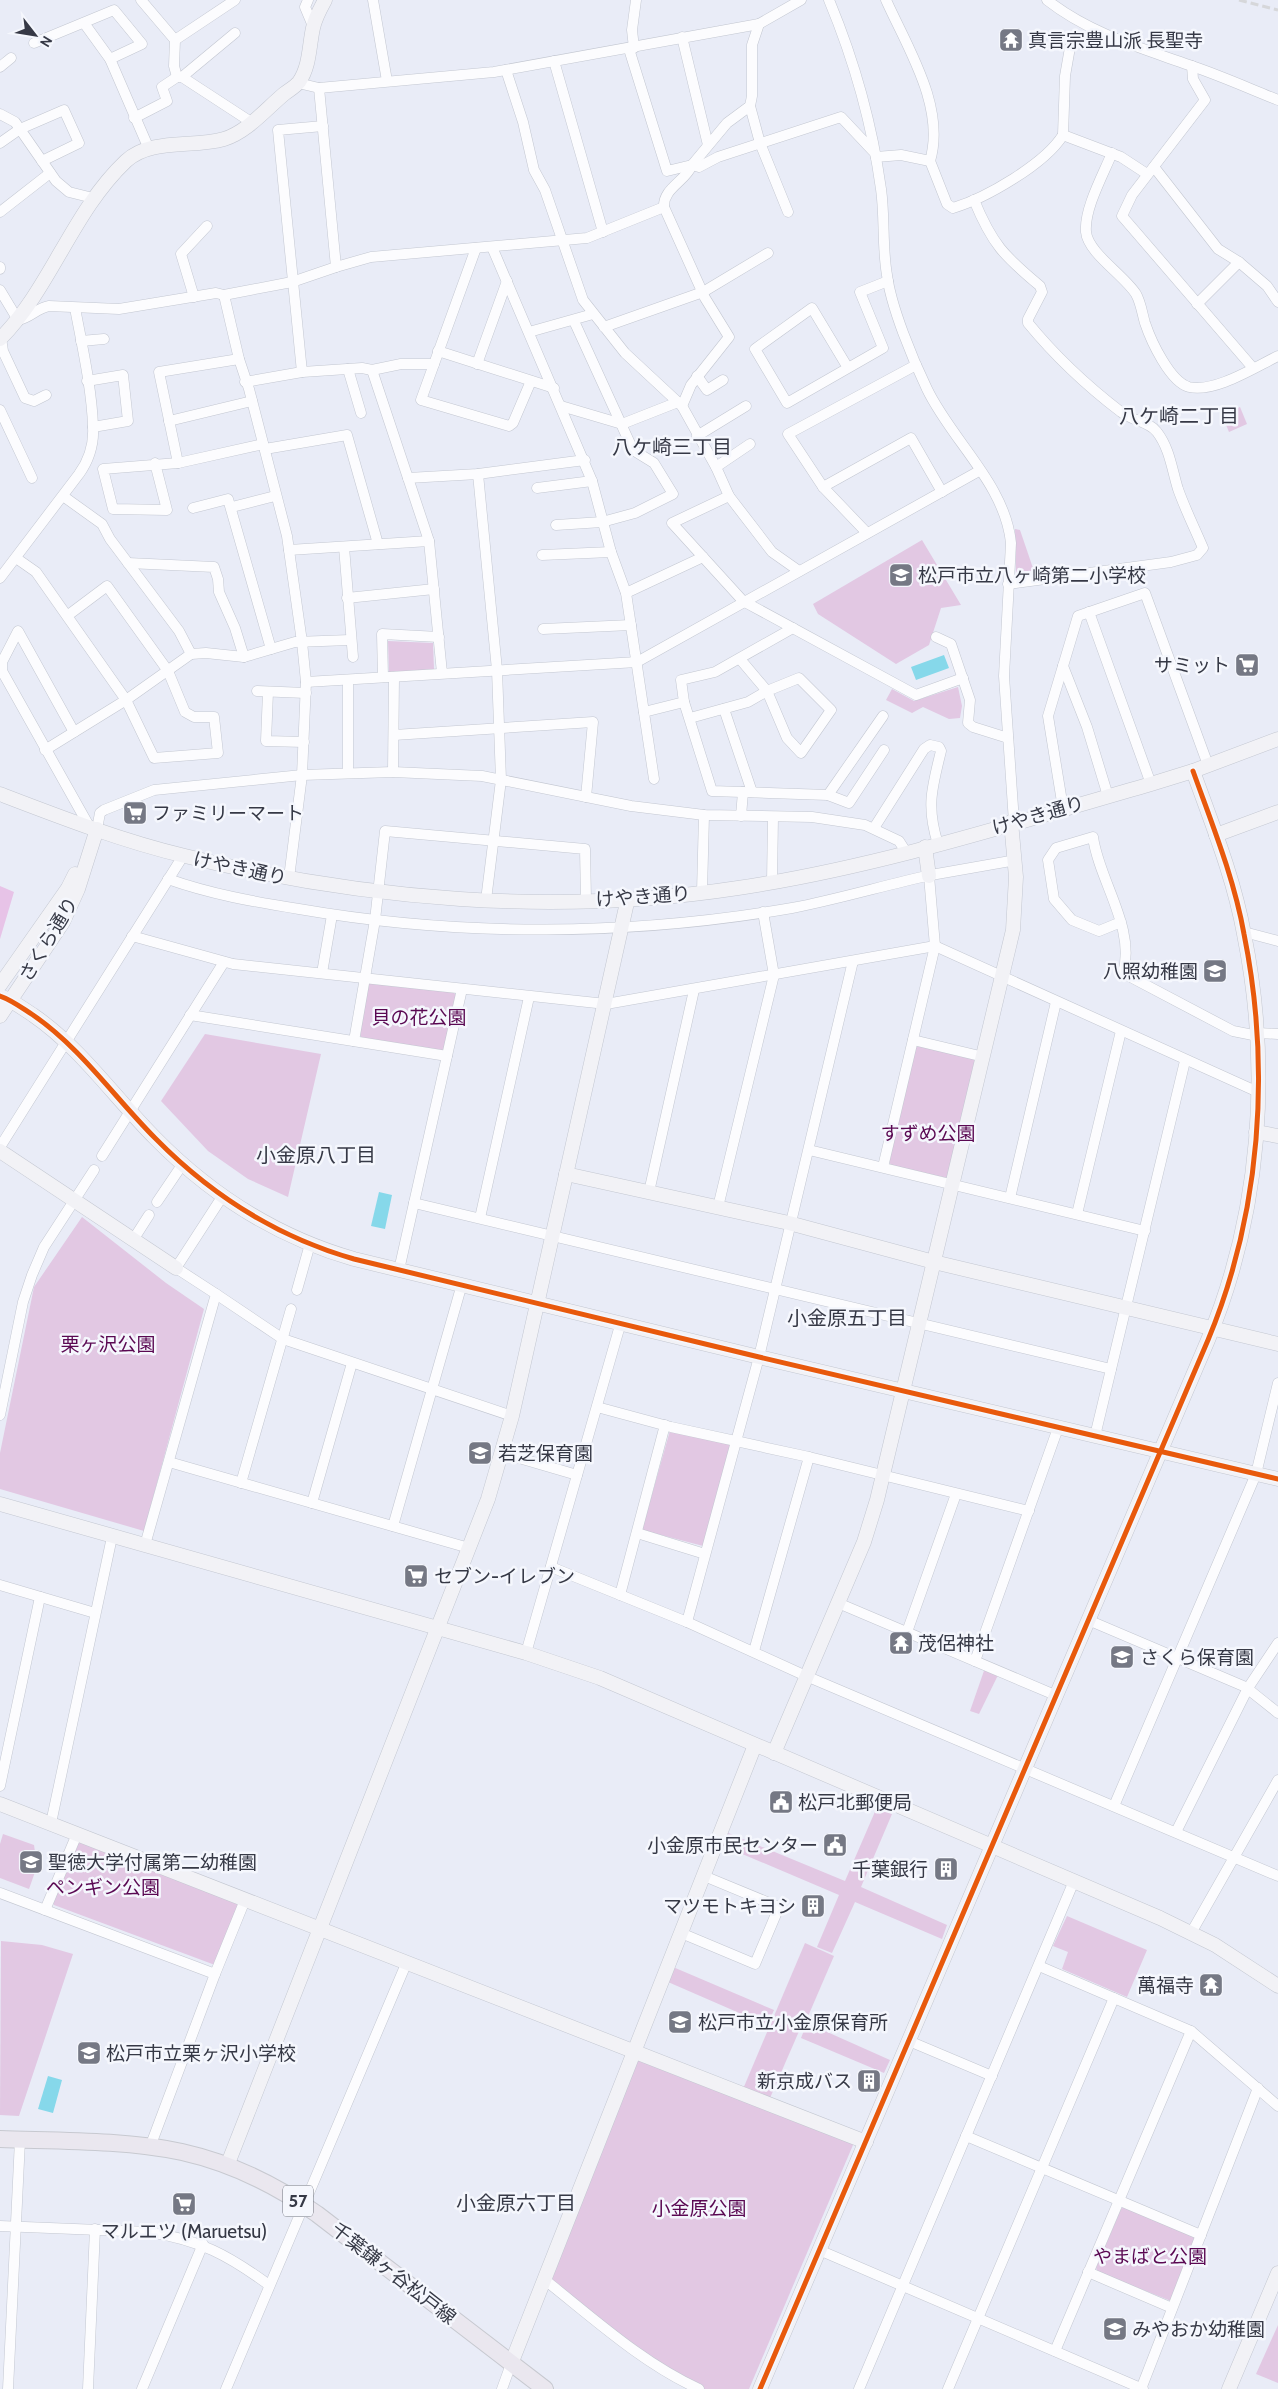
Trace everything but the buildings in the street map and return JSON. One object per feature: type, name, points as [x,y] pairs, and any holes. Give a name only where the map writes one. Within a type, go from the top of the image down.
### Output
[{"type":"main road","name":"千葉鎌ヶ谷松戸線","points":[[0,2139],[150,2147],[182,2152],[227,2166],[267,2183],[303,2204],[545,2389]]},
{"type":"street","points":[[141,0],[174,40],[174,66],[180,77],[251,122]]},
{"type":"street","points":[[174,40],[236,0]]},
{"type":"street","points":[[46,396],[34,401],[25,398],[3,351],[0,339],[18,320],[93,198],[126,161],[136,153],[149,149],[226,139],[251,122],[298,83],[304,72],[313,26],[325,0]]},
{"type":"street","points":[[373,0],[387,81]]},
{"type":"street","points":[[636,0],[632,48],[667,171],[692,165],[699,167],[718,157],[841,117],[875,155],[902,155],[930,160]]},
{"type":"street","points":[[298,83],[319,88],[506,70],[759,24],[801,0]]},
{"type":"street","points":[[774,1753],[866,1535],[954,1184],[1014,930],[1016,902],[1016,860],[1004,676],[1010,530],[998,499],[928,391],[916,365],[888,281],[881,190],[861,87],[829,0]]},
{"type":"street","points":[[886,0],[920,74],[926,94],[934,147],[930,160],[947,204],[953,208],[974,200],[1018,175],[1058,143],[1063,135],[1066,116],[1065,76],[1072,36],[1093,38],[1099,34]]},
{"type":"street","points":[[1046,0],[1064,14],[1099,34],[1192,66],[1278,100]]},
{"type":"street","points":[[304,2],[313,26]]},
{"type":"street","points":[[34,43],[114,10],[142,44],[110,59]]},
{"type":"street","points":[[84,23],[110,59],[149,149]]},
{"type":"street","points":[[759,24],[752,45],[752,96],[750,106],[760,143],[788,212]]},
{"type":"street","points":[[134,118],[168,101],[162,87],[180,77],[235,33]]},
{"type":"street","points":[[682,37],[708,145]]},
{"type":"street","points":[[0,67],[11,58]]},
{"type":"street","points":[[554,61],[602,232]]},
{"type":"street","points":[[1192,66],[1193,79],[1205,100],[1132,195],[1122,216],[1253,368]]},
{"type":"street","points":[[506,70],[534,170],[545,190],[584,300],[625,353],[680,404],[716,467],[729,496],[772,552],[799,571]]},
{"type":"street","points":[[319,88],[336,267]]},
{"type":"street","points":[[561,406],[622,424],[680,404],[697,376],[729,337],[703,292],[664,207],[664,202],[669,192],[689,172],[692,165],[708,145],[728,123],[750,106]]},
{"type":"street","points":[[0,143],[20,129],[64,110],[79,143],[42,161]]},
{"type":"street","points":[[0,114],[14,122],[20,129],[56,182],[69,192],[93,198]]},
{"type":"street","points":[[302,372],[278,130],[323,126]]},
{"type":"street","points":[[1063,135],[1151,170],[1218,248],[1240,262],[1267,286],[1278,302]]},
{"type":"street","points":[[1112,153],[1086,219],[1086,235],[1091,246],[1130,285],[1137,296],[1156,350],[1179,382],[1189,387],[1206,388],[1278,356]]},
{"type":"street","points":[[0,212],[50,173]]},
{"type":"street","points":[[974,200],[983,222],[1000,251],[1040,286],[1042,292],[1028,318],[1028,323],[1046,344],[1122,413],[1148,425],[1157,432],[1167,450],[1178,488],[1203,548],[1197,556],[1171,562],[1008,584]]},
{"type":"street","points":[[18,320],[27,318],[43,307],[119,309],[216,292],[224,295],[292,282],[371,256],[587,238],[664,207]]},
{"type":"street","points":[[194,297],[181,254],[207,226]]},
{"type":"street","points":[[492,247],[585,460],[592,481],[611,552],[626,593],[654,778]]},
{"type":"street","points":[[476,248],[421,400],[510,426],[531,381]]},
{"type":"street","points":[[604,327],[703,292],[768,253]]},
{"type":"street","points":[[1197,304],[1240,262]]},
{"type":"street","points":[[477,364],[507,281]]},
{"type":"street","points":[[848,368],[812,308],[755,349],[787,403],[883,348],[860,292],[888,281]]},
{"type":"street","points":[[0,290],[18,320]]},
{"type":"street","points":[[224,295],[239,360],[252,401],[289,550],[302,642],[306,688],[304,742],[302,775],[289,878]]},
{"type":"street","points":[[0,578],[87,463],[93,427],[75,308]]},
{"type":"street","points":[[529,332],[594,314]]},
{"type":"street","points":[[556,526],[602,522],[635,514],[673,494],[654,463],[633,450],[574,321]]},
{"type":"street","points":[[81,341],[104,339]]},
{"type":"street","points":[[438,351],[554,388]]},
{"type":"street","points":[[178,463],[159,372],[239,360]]},
{"type":"street","points":[[245,382],[302,372],[368,368],[372,370],[401,364],[434,364]]},
{"type":"street","points":[[868,533],[823,487],[788,434],[916,365]]},
{"type":"street","points":[[348,369],[361,413]]},
{"type":"street","points":[[372,370],[429,541],[442,673]]},
{"type":"street","points":[[87,382],[123,375],[128,421],[93,427]]},
{"type":"street","points":[[697,376],[707,390],[723,380]]},
{"type":"street","points":[[170,421],[252,401]]},
{"type":"street","points":[[697,436],[746,406]]},
{"type":"street","points":[[0,410],[32,478]]},
{"type":"street","points":[[155,463],[167,510],[113,509],[102,469],[155,463],[178,463],[264,447],[347,435],[378,544]]},
{"type":"street","points":[[823,487],[911,438],[942,492]]},
{"type":"street","points":[[716,467],[750,444]]},
{"type":"street","points":[[408,478],[478,474],[585,460]]},
{"type":"street","points":[[304,742],[266,741],[263,691],[306,688],[348,680],[637,662],[743,601],[979,471]]},
{"type":"street","points":[[478,474],[497,670],[501,780],[486,900]]},
{"type":"street","points":[[537,488],[592,481]]},
{"type":"street","points":[[63,496],[102,524],[128,563],[179,631],[191,654]]},
{"type":"street","points":[[232,507],[275,496]]},
{"type":"street","points":[[729,496],[672,524],[743,601],[916,695],[963,678]]},
{"type":"street","points":[[192,508],[228,499],[232,507],[271,649]]},
{"type":"street","points":[[289,550],[429,541]]},
{"type":"street","points":[[344,547],[350,640],[353,657]]},
{"type":"street","points":[[542,555],[611,552]]},
{"type":"street","points":[[626,593],[703,557]]},
{"type":"street","points":[[16,558],[36,572],[126,700],[154,758],[218,753],[214,717],[194,717],[184,712],[168,671],[107,586],[67,616]]},
{"type":"street","points":[[128,563],[214,567],[218,579],[219,592],[235,628],[244,657]]},
{"type":"street","points":[[348,598],[434,589]]},
{"type":"street","points":[[1063,808],[1048,716],[1078,616],[1145,593],[1208,765]]},
{"type":"street","points":[[1089,612],[1151,784]]},
{"type":"street","points":[[543,629],[631,625]]},
{"type":"street","points":[[792,628],[715,672],[681,680],[684,702],[712,791],[828,795],[848,803],[884,750]]},
{"type":"street","points":[[74,732],[18,631],[2,662],[2,671],[45,750],[93,828]]},
{"type":"street","points":[[394,772],[394,735],[382,634],[439,637]]},
{"type":"street","points":[[936,637],[951,644],[970,700],[968,723],[973,727],[1008,738]]},
{"type":"street","points":[[45,750],[126,700],[191,654],[206,653],[244,657],[302,642],[350,640]]},
{"type":"street","points":[[690,718],[748,702],[767,691],[799,678],[831,710],[801,753],[787,738],[767,691],[740,659]]},
{"type":"street","points":[[1063,666],[1086,727],[1108,796]]},
{"type":"street","points":[[348,680],[348,773]]},
{"type":"street","points":[[644,712],[684,702]]},
{"type":"street","points":[[724,709],[748,792],[742,816]]},
{"type":"street","points":[[828,795],[883,716]]},
{"type":"street","points":[[394,735],[593,722],[586,798]]},
{"type":"street","name":"けやき通り","points":[[0,794],[93,828],[183,856],[289,878],[378,892],[486,900],[586,900],[702,892],[772,882],[851,866],[931,846],[1151,784],[1193,771],[1278,739]]},
{"type":"street","points":[[874,828],[924,750],[930,745],[939,747],[941,751],[930,802],[930,876],[935,946],[883,1167]]},
{"type":"street","points":[[760,2389],[1212,1329],[1227,1287],[1242,1229],[1256,1132],[1258,1034],[1244,932],[1216,835],[1193,771]]},
{"type":"street","points":[[93,828],[100,813],[104,810],[154,790],[302,775],[394,772],[482,776],[586,798],[704,816],[829,819],[874,828],[899,841],[906,852]]},
{"type":"street","points":[[1216,835],[1278,812]]},
{"type":"street","points":[[702,892],[704,816]]},
{"type":"street","points":[[772,882],[773,817]]},
{"type":"street","name":"さくら通り","points":[[0,985],[68,888],[93,828]]},
{"type":"street","name":"さくら通り","points":[[0,1016],[6,998],[63,922],[78,889],[93,828]]},
{"type":"street","points":[[354,1041],[375,920],[385,831],[585,849],[586,900]]},
{"type":"street","points":[[1121,922],[1099,931],[1066,916],[1054,899],[1048,860],[1056,848],[1093,837],[1096,858],[1121,922],[1126,962],[1123,973],[1233,1031],[1278,1034]]},
{"type":"street","points":[[0,1147],[183,856]]},
{"type":"street","points":[[168,880],[236,898],[332,915],[375,920],[480,928],[622,927],[674,924],[763,912],[851,896],[930,876],[1016,860]]},
{"type":"street","points":[[227,2166],[488,1499],[512,1416],[606,1004],[628,898]]},
{"type":"street","points":[[718,1207],[774,975],[763,912]]},
{"type":"street","points":[[322,973],[332,915]]},
{"type":"street","points":[[1244,932],[1278,941]]},
{"type":"street","points":[[132,936],[224,962],[606,1004],[935,946],[1185,1061],[1258,1092]]},
{"type":"street","points":[[687,1622],[759,1357],[776,1289],[789,1224],[809,1150],[853,961]]},
{"type":"street","points":[[102,1156],[224,962]]},
{"type":"street","points":[[399,1270],[462,989]]},
{"type":"street","points":[[649,1192],[694,990]]},
{"type":"street","points":[[480,1218],[529,997]]},
{"type":"street","points":[[6,998],[67,1041],[130,1112],[182,1165],[222,1197],[272,1227],[310,1244],[347,1257],[399,1270],[1278,1479]]},
{"type":"street","points":[[1010,1198],[1056,1002]]},
{"type":"street","points":[[190,1015],[447,1056]]},
{"type":"street","points":[[1078,1214],[1121,1031]]},
{"type":"street","points":[[914,1040],[984,1057]]},
{"type":"street","points":[[1095,1436],[1185,1061]]},
{"type":"street","points":[[1256,1132],[1278,1136]]},
{"type":"street","points":[[809,1150],[1145,1231]]},
{"type":"street","points":[[0,1151],[283,1339],[512,1416]]},
{"type":"street","points":[[157,1202],[182,1165]]},
{"type":"street","points":[[0,1414],[23,1302],[32,1275],[44,1248],[94,1170]]},
{"type":"street","points":[[566,1174],[718,1207],[934,1262],[1278,1344]]},
{"type":"street","points":[[176,1268],[222,1197]]},
{"type":"street","points":[[414,1203],[1111,1369]]},
{"type":"street","points":[[133,1240],[149,1215]]},
{"type":"street","points":[[296,1290],[310,1244]]},
{"type":"street","points":[[393,1526],[462,1284]]},
{"type":"street","points":[[144,1545],[216,1294]]},
{"type":"street","points":[[241,1483],[291,1310]]},
{"type":"street","points":[[526,1653],[621,1322]]},
{"type":"street","points":[[312,1503],[352,1363]]},
{"type":"street","points":[[1114,1806],[1256,1474],[1275,1406],[1278,1383]]},
{"type":"street","points":[[597,1407],[735,1442],[809,1457],[1029,1511]]},
{"type":"street","points":[[620,1595],[665,1425]]},
{"type":"street","points":[[975,1660],[1058,1428]]},
{"type":"street","points":[[502,1453],[577,1475]]},
{"type":"street","points":[[754,1651],[809,1457]]},
{"type":"street","points":[[168,1462],[469,1548]]},
{"type":"street","points":[[907,1632],[956,1494]]},
{"type":"street","points":[[0,1504],[526,1653],[600,1678],[1191,1932],[1278,1986]]},
{"type":"street","points":[[637,1533],[705,1554]]},
{"type":"street","points":[[51,1823],[112,1537]]},
{"type":"street","points":[[551,1567],[687,1622],[806,1676],[1278,1876]]},
{"type":"street","points":[[0,1585],[95,1613]]},
{"type":"street","points":[[0,1786],[40,1597]]},
{"type":"street","points":[[838,1603],[1056,1696]]},
{"type":"street","points":[[1088,1620],[1248,1688],[1278,1713]]},
{"type":"street","points":[[1176,1832],[1248,1688],[1278,1643]]},
{"type":"street","points":[[502,2389],[755,1745]]},
{"type":"street","points":[[1191,1932],[1232,1857],[1278,1780]]},
{"type":"street","points":[[0,1804],[866,2142]]},
{"type":"street","points":[[46,1910],[77,1834]]},
{"type":"street","points":[[681,1933],[755,1964],[779,1907],[704,1876]]},
{"type":"street","points":[[859,2389],[1074,1881]]},
{"type":"street","points":[[0,1893],[214,1974]]},
{"type":"street","points":[[150,2147],[214,1974],[245,1900]]},
{"type":"street","points":[[226,2389],[406,1964]]},
{"type":"street","points":[[1039,1966],[1192,2031],[1278,2106]]},
{"type":"street","points":[[948,2389],[1114,1998]]},
{"type":"street","points":[[1055,2351],[1192,2031]]},
{"type":"street","points":[[909,2041],[992,2076]]},
{"type":"street","points":[[819,2250],[1142,2389],[1258,2088]]},
{"type":"street","points":[[966,2136],[1201,2235]]},
{"type":"street","points":[[8,2389],[20,2140]]},
{"type":"street","points":[[0,2226],[149,2232],[203,2244],[234,2260],[269,2285]]},
{"type":"street","points":[[88,2389],[95,2229]]},
{"type":"street","points":[[142,2389],[203,2244]]},
{"type":"street","points":[[1088,2272],[1172,2308]]},
{"type":"street","points":[[1229,2389],[1278,2274]]},
{"type":"street","points":[[545,2280],[664,2371],[699,2389]]},
{"type":"green space","points":[[1240,407],[1247,424],[1229,432],[1222,415]]},
{"type":"green space","points":[[1015,529],[1020,530],[1035,574],[1016,575]]},
{"type":"green space","points":[[922,540],[961,605],[941,608],[929,645],[896,664],[818,614],[813,604]]},
{"type":"green space","points":[[388,641],[433,643],[434,669],[389,674]]},
{"type":"green space","points":[[958,687],[962,706],[960,718],[949,719],[923,707],[912,713],[886,700],[892,689],[914,701]]},
{"type":"green space","name":"貝の花公園","points":[[371,982],[453,991],[456,996],[446,1048],[442,1050],[362,1038],[360,1035],[368,985]]},
{"type":"green space","points":[[205,1034],[321,1054],[288,1197],[248,1179],[208,1151],[161,1101]]},
{"type":"green space","name":"すずめ公園","points":[[919,1045],[976,1059],[947,1178],[891,1165],[888,1160],[916,1048]]},
{"type":"green space","name":"栗ヶ沢公園","points":[[82,1217],[166,1283],[204,1309],[144,1531],[0,1489],[0,1453],[34,1287]]},
{"type":"green space","points":[[671,1427],[735,1442],[707,1547],[642,1530]]},
{"type":"green space","points":[[986,1665],[1000,1671],[979,1714],[970,1711]]},
{"type":"green space","points":[[877,1807],[892,1814],[861,1887],[947,1925],[942,1939],[855,1902],[832,1953],[817,1947],[839,1895],[721,1845],[726,1832],[845,1881]]},
{"type":"green space","points":[[3,1834],[34,1845],[35,1852],[41,1855],[29,1889],[0,1878],[0,1844]]},
{"type":"green space","name":"ペンギン公園","points":[[80,1841],[236,1902],[238,1907],[215,1965],[54,1905],[52,1901],[76,1843]]},
{"type":"green space","points":[[1067,1916],[1147,1950],[1127,1997],[1062,1969],[1068,1952],[1053,1946]]},
{"type":"green space","points":[[1,1941],[42,1945],[73,1954],[19,2116],[0,2115]]},
{"type":"green space","points":[[805,1943],[834,1956],[803,2028],[774,2016]]},
{"type":"green space","points":[[673,1967],[774,2010],[767,2025],[668,1982]]},
{"type":"green space","points":[[773,2018],[800,2029],[770,2098],[743,2089]]},
{"type":"green space","points":[[807,2023],[890,2060],[884,2073],[801,2038]]},
{"type":"green space","name":"小金原公園","points":[[634,2052],[856,2138],[749,2389],[699,2389],[678,2378],[545,2280]]},
{"type":"green space","name":"やまばと公園","points":[[1124,2207],[1194,2236],[1195,2240],[1171,2301],[1098,2272],[1096,2268],[1121,2209]]},
{"type":"green space","points":[[1278,2325],[1278,2383],[1256,2374]]},
{"type":"shaded area","points":[[0,886],[14,892],[0,939]]},
{"type":"water","points":[[944,655],[949,668],[916,680],[911,667]]},
{"type":"water","points":[[379,1192],[392,1195],[385,1229],[371,1226]]},
{"type":"water","points":[[48,2076],[62,2080],[53,2113],[38,2109]]},
{"type":"railway","points":[[1239,0],[1278,10]]},
{"type":"cycle path","points":[[760,2389],[1208,1340],[1226,1292],[1240,1242],[1250,1191],[1256,1140],[1257,1036],[1252,985],[1240,913],[1222,851],[1193,771]]},
{"type":"cycle path","points":[[0,996],[33,1015],[67,1042],[176,1159],[222,1196],[272,1226],[326,1250],[354,1259],[759,1357],[1278,1479]]},
{"type":"place","name":"真言宗豊山派 長聖寺","points":[[1011,40]]},
{"type":"place","name":"松戸市立八ヶ崎第二小学校","points":[[901,575]]},
{"type":"place","name":"サミット","points":[[1247,665]]},
{"type":"place","name":"ファミリーマート","points":[[135,813]]},
{"type":"place","name":"八照幼稚園","points":[[1215,971]]},
{"type":"place","name":"若芝保育園","points":[[480,1453]]},
{"type":"place","name":"セブン-イレブン","points":[[416,1576]]},
{"type":"place","name":"茂侶神社","points":[[901,1643]]},
{"type":"place","name":"さくら保育園","points":[[1122,1657]]},
{"type":"place","name":"松戸北郵便局","points":[[781,1802]]},
{"type":"place","name":"小金原市民センター","points":[[835,1845]]},
{"type":"place","name":"聖徳大学付属第二幼稚園","points":[[31,1862]]},
{"type":"place","name":"千葉銀行","points":[[946,1869]]},
{"type":"place","name":"マツモトキヨシ","points":[[813,1906]]},
{"type":"place","name":"萬福寺","points":[[1211,1985]]},
{"type":"place","name":"松戸市立小金原保育所","points":[[680,2022]]},
{"type":"place","name":"松戸市立栗ヶ沢小学校","points":[[89,2053]]},
{"type":"place","name":"新京成バス","points":[[869,2081]]},
{"type":"place","name":"マルエツ (Maruetsu)","points":[[184,2204]]},
{"type":"place","name":"みやおか幼稚園","points":[[1115,2329]]},
{"type":"district","name":"八ケ崎二丁目","points":[[1179,416]]},
{"type":"district","name":"八ケ崎三丁目","points":[[672,447]]},
{"type":"district","name":"小金原八丁目","points":[[316,1155]]},
{"type":"district","name":"小金原五丁目","points":[[847,1318]]},
{"type":"district","name":"小金原六丁目","points":[[516,2203]]}]
